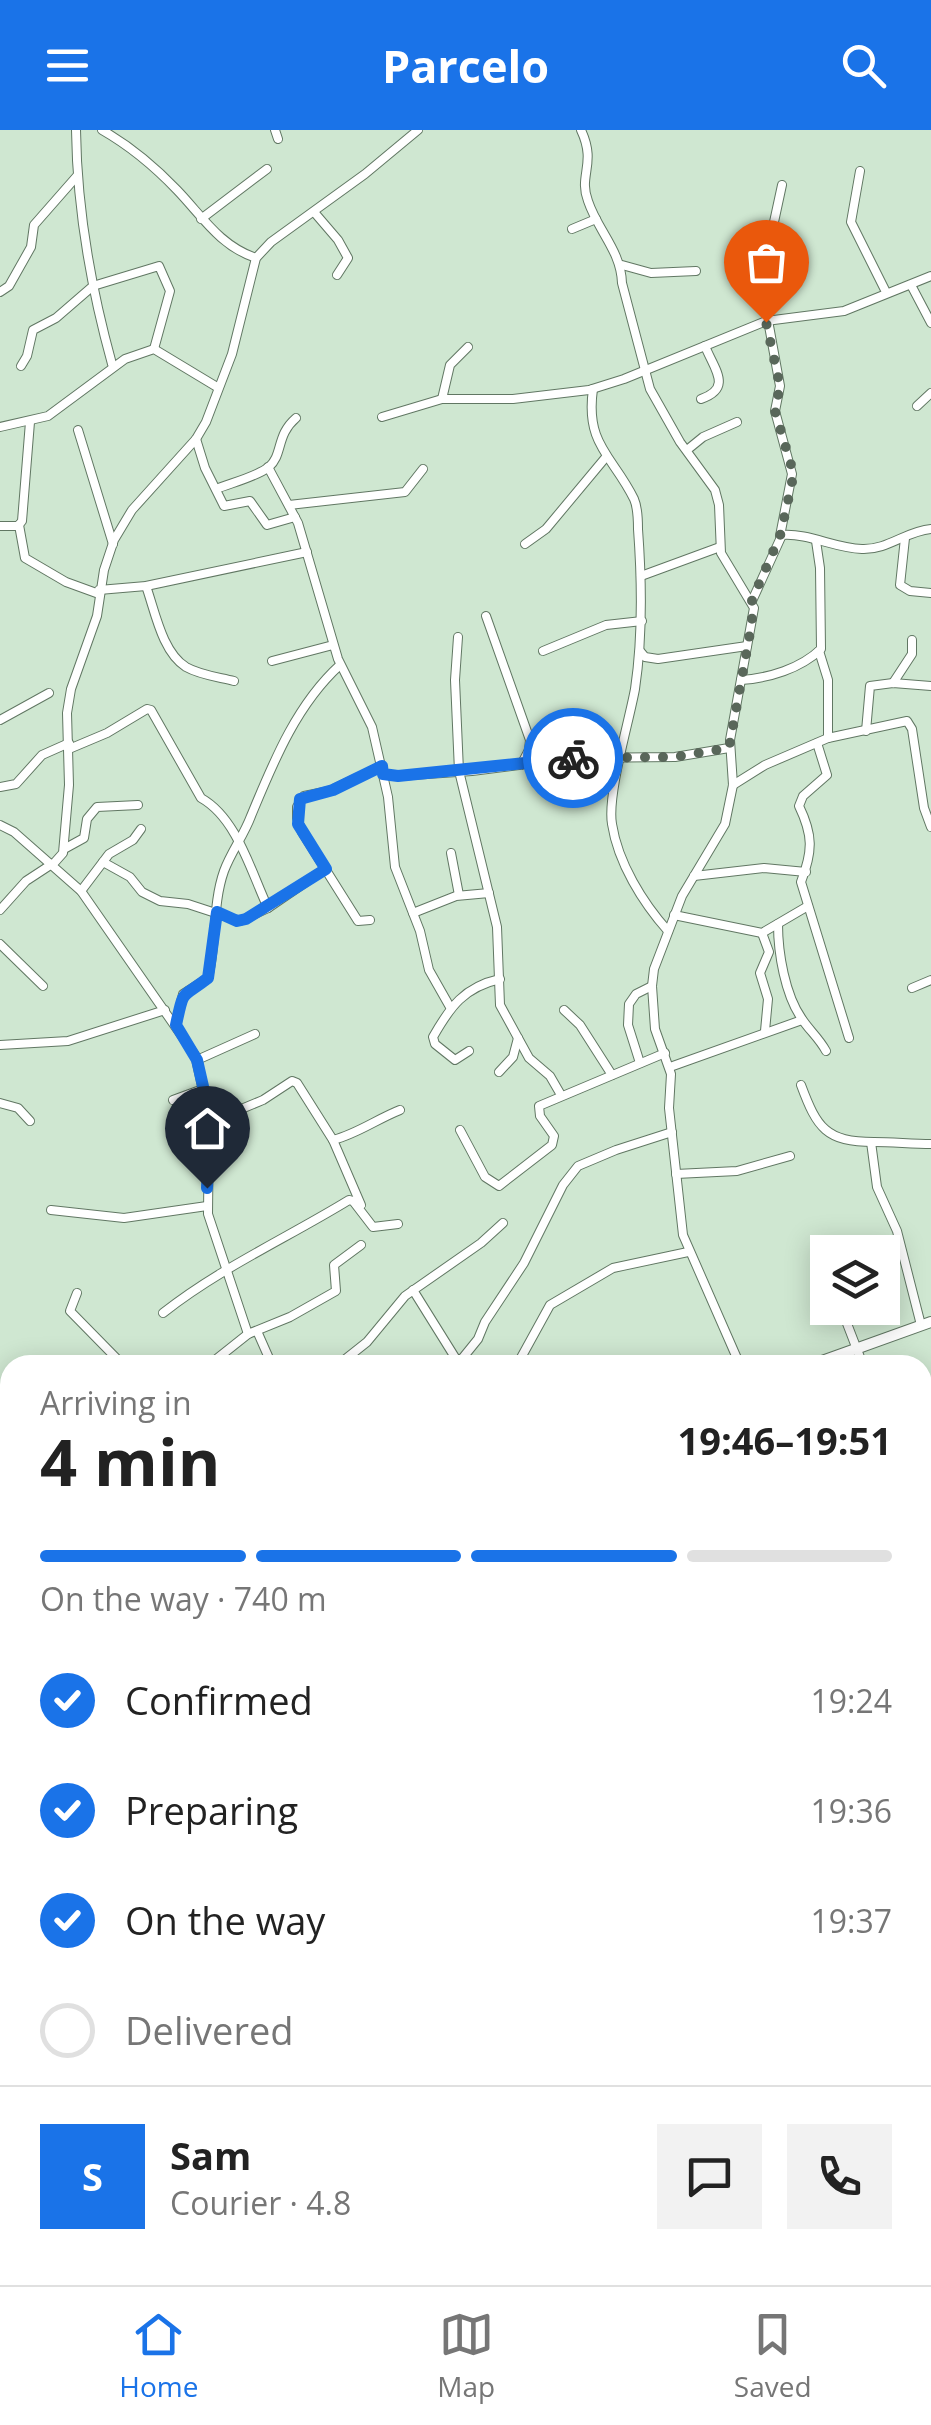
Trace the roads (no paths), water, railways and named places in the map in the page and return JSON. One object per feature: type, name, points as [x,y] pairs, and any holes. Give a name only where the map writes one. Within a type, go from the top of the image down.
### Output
[{"type":"street","points":[[76,130],[77,176],[93,286],[112,364]]},
{"type":"street","points":[[102,130],[140,156],[241,253],[256,258]]},
{"type":"street","points":[[0,910],[26,880],[58,860],[64,849],[69,746],[66,723],[71,689],[89,643],[113,544],[132,510],[196,439],[206,422],[232,354],[256,258],[270,242],[418,130]]},
{"type":"street","points":[[581,130],[590,156],[585,187],[596,219],[622,265],[622,283],[644,371],[664,415],[718,495],[720,547],[732,574],[752,600]]},
{"type":"street","points":[[201,218],[267,169]]},
{"type":"street","points":[[860,171],[851,222],[886,292]]},
{"type":"street","points":[[0,292],[9,286],[31,246],[34,225],[77,176]]},
{"type":"street","points":[[735,1355],[688,1252],[668,1108],[670,1067],[655,1029],[652,986],[674,915],[723,832],[733,785],[729,748],[752,600],[780,536],[792,474],[775,411],[780,386],[766,322],[766,260],[782,185]]},
{"type":"street","points":[[314,212],[345,249],[348,258],[338,274]]},
{"type":"street","points":[[572,228],[596,219]]},
{"type":"street","points":[[622,265],[650,273],[696,271]]},
{"type":"street","points":[[21,366],[28,356],[33,330],[56,318],[93,286],[161,268],[170,290],[154,348]]},
{"type":"street","points":[[382,417],[442,399],[513,399],[593,389],[766,322],[844,311],[931,276]]},
{"type":"street","points":[[912,284],[931,323]]},
{"type":"street","points":[[701,399],[715,394],[720,382],[704,346]]},
{"type":"street","points":[[154,348],[217,387]]},
{"type":"street","points":[[0,426],[48,416],[126,359],[154,348]]},
{"type":"street","points":[[442,399],[450,365],[468,348]]},
{"type":"street","points":[[593,389],[594,430],[606,457],[636,502],[641,576],[640,651],[612,825],[624,863],[656,918],[668,931]]},
{"type":"street","points":[[917,406],[931,392]]},
{"type":"street","points":[[216,490],[268,467],[276,455],[282,431],[296,418]]},
{"type":"street","points":[[30,422],[30,458],[19,526],[25,558],[66,582],[99,592],[307,552]]},
{"type":"street","points":[[687,450],[703,437],[736,422]]},
{"type":"street","points":[[78,430],[113,544]]},
{"type":"street","points":[[196,439],[226,506],[250,500],[264,524],[296,517]]},
{"type":"street","points":[[525,544],[546,529],[606,457]]},
{"type":"street","points":[[268,467],[296,517],[340,666],[364,708],[383,770],[395,867],[429,970],[450,1007]]},
{"type":"street","points":[[289,505],[405,492],[424,469]]},
{"type":"street","points":[[0,526],[19,526]]},
{"type":"street","points":[[780,536],[795,534],[862,550],[892,544],[914,531],[931,529]]},
{"type":"street","points":[[906,537],[900,585],[910,591],[931,593]]},
{"type":"street","points":[[816,541],[820,651],[828,680],[828,738]]},
{"type":"street","points":[[641,576],[720,547]]},
{"type":"street","points":[[146,586],[162,634],[178,660],[194,670],[234,681]]},
{"type":"street","points":[[486,616],[530,740],[521,764]]},
{"type":"street","points":[[544,651],[606,625],[642,622]]},
{"type":"street","points":[[458,637],[459,770],[497,926],[500,1005],[529,1058],[550,1076],[561,1094]]},
{"type":"street","points":[[893,683],[912,654],[912,640]]},
{"type":"street","points":[[272,661],[333,645]]},
{"type":"street","points":[[640,651],[645,658],[658,659],[747,646]]},
{"type":"street","points":[[741,680],[787,670],[820,651]]},
{"type":"street","points":[[176,1025],[183,994],[208,978],[224,872],[250,820],[262,785],[289,730],[324,681],[340,666]]},
{"type":"street","points":[[866,730],[869,686],[931,686]]},
{"type":"street","points":[[0,720],[49,693]]},
{"type":"street","points":[[0,787],[16,784],[42,755],[106,733],[147,709],[152,710],[201,798],[215,807],[238,840],[268,908]]},
{"type":"street","points":[[733,785],[828,738],[903,720],[909,722],[931,826]]},
{"type":"street","points":[[816,743],[827,774],[803,796],[799,806],[808,823],[806,872],[801,882],[849,1038]]},
{"type":"street","points":[[370,920],[357,920],[298,824],[298,802],[304,796],[333,790],[383,770],[398,776],[622,756],[675,757],[729,748]]},
{"type":"street","points":[[64,849],[84,838],[86,823],[99,806],[138,805]]},
{"type":"street","points":[[1,826],[24,841],[81,892],[197,1060],[210,1122],[207,1206],[226,1268],[252,1333],[266,1355]]},
{"type":"street","points":[[81,892],[108,854],[133,840],[141,828]]},
{"type":"street","points":[[451,853],[459,896]]},
{"type":"street","points":[[102,862],[160,901],[188,904],[240,921],[268,908],[326,869]]},
{"type":"street","points":[[694,876],[764,868],[806,872]]},
{"type":"street","points":[[413,913],[459,896],[489,893]]},
{"type":"street","points":[[674,915],[762,933],[808,906]]},
{"type":"street","points":[[778,924],[788,982],[802,1020],[826,1051]]},
{"type":"street","points":[[762,933],[770,952],[760,973],[768,999],[765,1031]]},
{"type":"street","points":[[0,944],[43,986]]},
{"type":"street","points":[[469,1052],[456,1060],[433,1041],[450,1007],[480,985],[500,980]]},
{"type":"street","points":[[912,988],[931,980]]},
{"type":"street","points":[[640,1062],[627,1014],[636,994],[652,986]]},
{"type":"street","points":[[0,1045],[63,1042],[165,1010]]},
{"type":"street","points":[[564,1010],[580,1025],[612,1075]]},
{"type":"street","points":[[670,1067],[802,1020]]},
{"type":"street","points":[[197,1060],[255,1034]]},
{"type":"street","points":[[499,1072],[512,1058],[518,1038]]},
{"type":"street","points":[[460,1130],[486,1177],[499,1186],[552,1144],[554,1136],[538,1107],[561,1094],[665,1054]]},
{"type":"street","points":[[210,1122],[263,1100],[294,1081],[334,1140],[368,1222]]},
{"type":"street","points":[[800,1085],[811,1112],[826,1132],[844,1142],[931,1144]]},
{"type":"street","points":[[173,1100],[203,1089]]},
{"type":"street","points":[[0,1103],[18,1108],[30,1120]]},
{"type":"street","points":[[334,1140],[400,1110]]},
{"type":"street","points":[[466,1355],[524,1262],[562,1185],[578,1166],[672,1132]]},
{"type":"street","points":[[839,1355],[926,1324],[897,1231],[878,1188],[872,1142]]},
{"type":"street","points":[[676,1174],[737,1172],[790,1156]]},
{"type":"street","points":[[163,1313],[226,1268],[263,1251],[349,1200],[377,1228],[398,1224]]},
{"type":"street","points":[[51,1210],[124,1218],[207,1206]]},
{"type":"street","points":[[350,1355],[413,1290],[503,1223]]},
{"type":"street","points":[[230,1355],[252,1333],[336,1290],[334,1265],[361,1245]]},
{"type":"street","points":[[522,1355],[550,1304],[612,1268],[688,1252]]},
{"type":"street","points":[[413,1290],[454,1355]]},
{"type":"street","points":[[77,1293],[70,1312],[113,1353]]},
{"type":"street","points":[[847,1325],[860,1355]]}]
